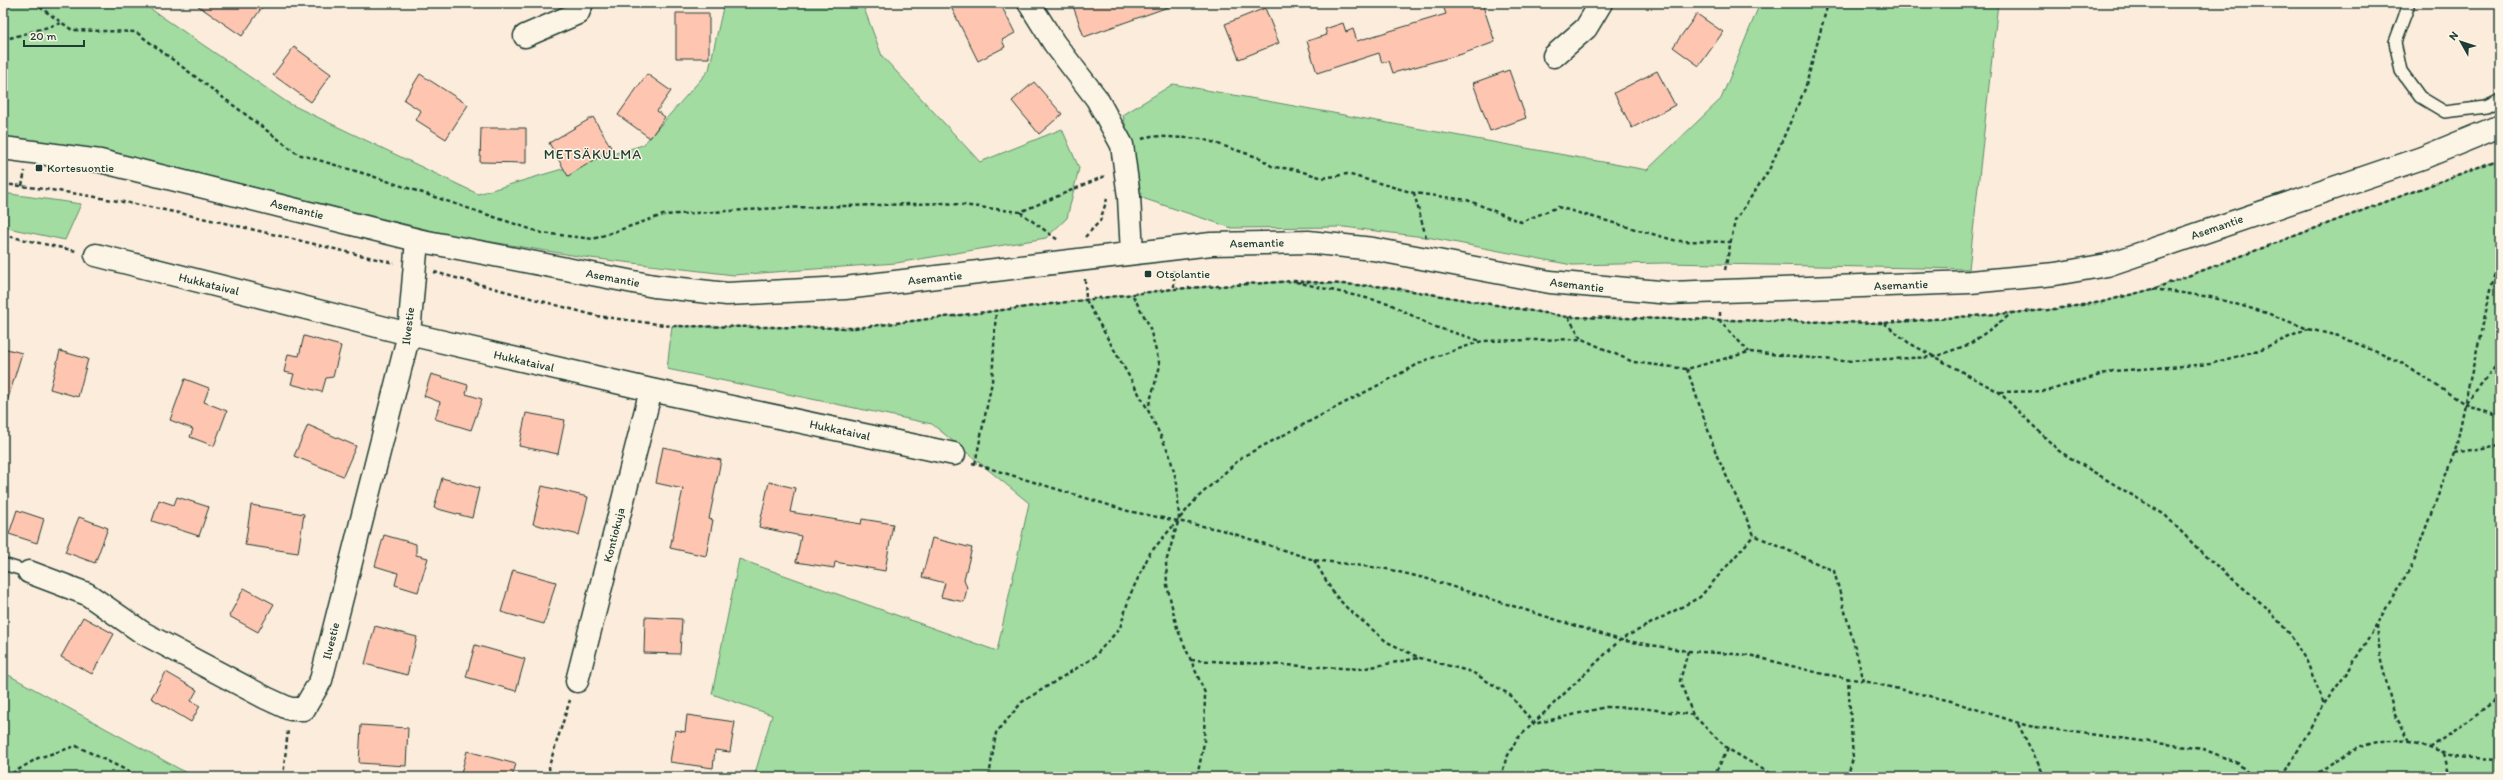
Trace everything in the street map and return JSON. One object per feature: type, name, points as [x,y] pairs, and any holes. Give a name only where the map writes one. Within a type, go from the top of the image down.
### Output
[{"type":"main road","points":[[525,36],[578,13],[582,3]]},
{"type":"main road","points":[[1029,3],[1054,43],[1097,99],[1122,145],[1129,197],[1132,253]]},
{"type":"main road","points":[[1554,56],[1586,28],[1601,3]]},
{"type":"main road","name":"Asemantie","points":[[3,148],[100,161],[417,240],[654,286],[727,294],[845,288],[1034,264],[1076,261],[1211,244],[1308,242],[1373,249],[1429,258],[1550,282],[1670,293],[1962,282],[2055,274],[2107,265],[2422,158],[2500,126]]},
{"type":"main road","name":"Ilvestie","points":[[290,710],[304,709],[321,680],[409,334],[417,240]]},
{"type":"main road","name":"Hukkataival","points":[[96,255],[409,334],[651,390],[954,454]]},
{"type":"main road","name":"Kontiokuja","points":[[577,681],[651,390]]},
{"type":"main road","points":[[29,572],[87,594],[143,633],[290,710]]},
{"type":"lane","points":[[2408,7],[2395,42],[2401,71],[2420,97],[2446,112],[2486,106],[2500,100]]},
{"type":"lane","points":[[3,564],[29,572]]},
{"type":"path","points":[[34,3],[72,30],[136,32],[298,154],[369,175],[542,233],[593,239],[663,215],[779,208],[946,203],[1020,212],[1062,243],[1076,261],[1086,300],[1147,408],[1169,453],[1178,483],[1179,520],[1166,562],[1167,585],[1177,628],[1205,693],[1204,743],[1197,777]]},
{"type":"path","points":[[1725,272],[1735,221],[1769,170],[1805,89],[1828,3]]},
{"type":"path","points":[[3,40],[62,23]]},
{"type":"path","points":[[1122,145],[1151,136],[1203,139],[1260,158],[1273,167],[1293,169],[1323,178],[1346,174],[1414,193],[1467,200],[1521,222],[1558,207],[1677,241],[1731,242]]},
{"type":"path","points":[[22,186],[26,166]]},
{"type":"path","points":[[1020,212],[1107,175],[1107,182]]},
{"type":"path","points":[[1414,193],[1429,248],[1429,258]]},
{"type":"path","points":[[1076,261],[1082,240],[1100,221],[1108,198]]},
{"type":"path","points":[[3,235],[96,255]]},
{"type":"path","points":[[2283,777],[2324,704],[2377,624],[2411,567],[2454,453],[2500,251]]},
{"type":"path","points":[[1174,272],[1174,289]]},
{"type":"path","points":[[1294,281],[1304,286],[1388,303],[1432,326],[1482,341]]},
{"type":"path","points":[[2153,289],[2211,297],[2267,313],[2308,329],[2339,336],[2400,362],[2465,404],[2500,416]]},
{"type":"path","points":[[1133,296],[1149,325],[1160,366],[1147,408]]},
{"type":"path","points":[[975,464],[992,382],[996,310]]},
{"type":"path","points":[[989,777],[996,733],[1022,702],[1092,658],[1120,628],[1130,595],[1150,553],[1197,498],[1242,458],[1426,360],[1482,341],[1582,339],[1633,362],[1687,370],[1750,352],[1844,361],[1934,357],[1970,344],[2012,314]]},
{"type":"path","points":[[1568,317],[1582,339]]},
{"type":"path","points":[[1720,321],[1750,352]]},
{"type":"path","points":[[1884,323],[1909,343],[1999,392],[2059,451],[2165,515],[2205,556],[2266,607],[2289,634],[2307,662],[2324,704]]},
{"type":"path","points":[[1999,392],[2046,391],[2113,371],[2210,364],[2258,350],[2308,329]]},
{"type":"path","points":[[2465,404],[2500,361]]},
{"type":"path","points":[[1687,370],[1717,456],[1754,535],[1834,571],[1864,681]]},
{"type":"path","points":[[2454,453],[2500,445]]},
{"type":"path","points":[[954,454],[975,464],[1128,511],[1179,520],[1222,530],[1314,560],[1387,569],[1549,616],[1620,640],[1688,651],[1749,655],[1823,674],[1864,681],[1951,701],[2028,726],[2203,749],[2238,763],[2252,777]]},
{"type":"path","points":[[1501,777],[1506,759],[1517,739],[1620,640],[1700,597],[1754,535]]},
{"type":"path","points":[[1314,560],[1334,594],[1347,608],[1387,642],[1420,658],[1472,672],[1510,695],[1534,724]]},
{"type":"path","points":[[2377,624],[2380,657],[2394,713],[2410,742]]},
{"type":"path","points":[[1688,651],[1680,681],[1693,715],[1728,749],[1776,777]]},
{"type":"path","points":[[1191,660],[1360,669],[1420,658]]},
{"type":"path","points":[[1847,777],[1853,758],[1848,678]]},
{"type":"path","points":[[550,777],[548,766],[577,681]]},
{"type":"path","points":[[2430,748],[2500,697]]},
{"type":"path","points":[[1534,724],[1606,707],[1641,708],[1693,715]]},
{"type":"path","points":[[283,777],[290,710]]},
{"type":"path","points":[[2018,723],[2045,777]]},
{"type":"path","points":[[2313,777],[2332,761],[2356,749],[2394,739],[2410,742],[2455,756],[2500,759]]},
{"type":"path","points":[[6,777],[38,758],[76,746],[141,777]]},
{"type":"path","points":[[1713,777],[1728,749]]},
{"type":"path","points":[[2444,753],[2450,777]]},
{"type":"green space","points":[[3,3],[142,3],[288,103],[478,194],[643,145],[709,70],[724,3],[862,3],[882,56],[980,162],[1062,129],[1079,168],[1067,218],[1046,238],[896,263],[734,275],[590,258],[449,235],[115,153],[3,137]]},
{"type":"green space","points":[[1760,3],[1998,3],[1969,269],[1665,263],[1572,265],[1432,238],[1344,227],[1232,228],[1142,198],[1123,115],[1173,84],[1647,170],[1721,99]]},
{"type":"green space","points":[[2500,159],[2500,777],[754,777],[772,715],[712,694],[739,559],[997,651],[1029,503],[932,424],[667,369],[672,326],[855,328],[1174,289],[1294,281],[1388,287],[1568,317],[1884,323],[2048,310],[2102,302],[2153,289]]},
{"type":"green space","points":[[3,193],[81,204],[65,240],[3,227]]},
{"type":"green space","points":[[3,672],[194,777],[3,777]]},
{"type":"building","points":[[194,3],[265,3],[242,36]]},
{"type":"building","points":[[949,3],[1000,3],[1015,33],[1002,40],[1005,47],[978,61]]},
{"type":"building","points":[[1072,3],[1171,3],[1171,6],[1084,37]]},
{"type":"building","points":[[1442,3],[1482,3],[1495,42],[1462,54],[1393,73],[1389,61],[1382,63],[1379,53],[1317,73],[1307,41],[1327,35],[1325,29],[1343,23],[1346,32],[1353,29],[1357,41],[1446,14]]},
{"type":"building","points":[[1265,8],[1279,43],[1239,59],[1225,24]]},
{"type":"building","points":[[676,13],[709,13],[709,58],[676,58]]},
{"type":"building","points":[[1697,14],[1723,32],[1699,66],[1673,47]]},
{"type":"building","points":[[294,47],[331,74],[311,102],[273,75]]},
{"type":"building","points":[[1509,70],[1526,118],[1490,131],[1473,83]]},
{"type":"building","points":[[1657,71],[1675,105],[1632,128],[1614,93]]},
{"type":"building","points":[[420,74],[468,105],[446,139],[416,120],[421,111],[404,100]]},
{"type":"building","points":[[647,74],[671,91],[657,111],[665,117],[650,138],[618,115]]},
{"type":"building","points":[[1034,82],[1062,114],[1039,134],[1012,101]]},
{"type":"building","points":[[593,117],[612,149],[568,176],[549,143]]},
{"type":"building","points":[[481,128],[526,128],[526,163],[480,162]]},
{"type":"building","points":[[304,336],[341,346],[333,377],[326,378],[322,392],[291,384],[294,374],[284,372],[288,354],[299,356]]},
{"type":"building","points":[[3,348],[22,353],[7,402],[3,401]]},
{"type":"building","points":[[60,351],[88,359],[78,397],[50,389]]},
{"type":"building","points":[[431,374],[468,385],[466,394],[482,399],[471,430],[435,419],[440,402],[424,396]]},
{"type":"building","points":[[185,379],[209,388],[204,402],[227,411],[214,446],[190,437],[193,429],[170,420]]},
{"type":"building","points":[[526,413],[565,420],[558,454],[519,446]]},
{"type":"building","points":[[308,425],[356,446],[343,476],[294,456]]},
{"type":"building","points":[[663,447],[721,460],[709,519],[713,520],[706,556],[670,548],[683,489],[656,483]]},
{"type":"building","points":[[442,478],[479,488],[472,518],[434,508]]},
{"type":"building","points":[[769,482],[795,488],[790,512],[861,524],[862,519],[893,524],[885,571],[835,562],[834,568],[796,562],[801,536],[759,527]]},
{"type":"building","points":[[542,486],[588,497],[579,535],[533,524]]},
{"type":"building","points":[[177,497],[209,507],[199,536],[152,521],[159,500],[174,505]]},
{"type":"building","points":[[251,505],[304,514],[298,553],[245,545]]},
{"type":"building","points":[[17,510],[44,519],[37,543],[9,534]]},
{"type":"building","points":[[79,517],[108,528],[95,563],[65,552]]},
{"type":"building","points":[[384,535],[416,544],[416,555],[428,558],[418,592],[395,585],[398,573],[375,566]]},
{"type":"building","points":[[932,538],[972,548],[964,579],[967,588],[964,602],[941,597],[945,583],[922,577]]},
{"type":"building","points":[[513,570],[556,582],[544,624],[501,612]]},
{"type":"building","points":[[244,588],[274,604],[258,632],[229,616]]},
{"type":"building","points":[[83,617],[114,634],[92,674],[61,657]]},
{"type":"building","points":[[645,617],[682,619],[680,654],[644,653]]},
{"type":"building","points":[[375,626],[417,637],[407,675],[365,664]]},
{"type":"building","points":[[475,645],[525,659],[516,691],[466,677]]},
{"type":"building","points":[[166,672],[197,690],[191,701],[200,706],[191,722],[151,698]]},
{"type":"building","points":[[687,715],[735,722],[730,752],[715,750],[713,768],[670,762],[675,730],[685,732]]},
{"type":"building","points":[[361,725],[408,728],[406,766],[359,763]]},
{"type":"building","points":[[467,751],[516,764],[512,777],[460,777]]},
{"type":"place","name":"Kortesuontie","points":[[39,168]]},
{"type":"place","name":"Otsolantie","points":[[1148,274]]},
{"type":"district","name":"METSÄKULMA","points":[[593,154]]}]
